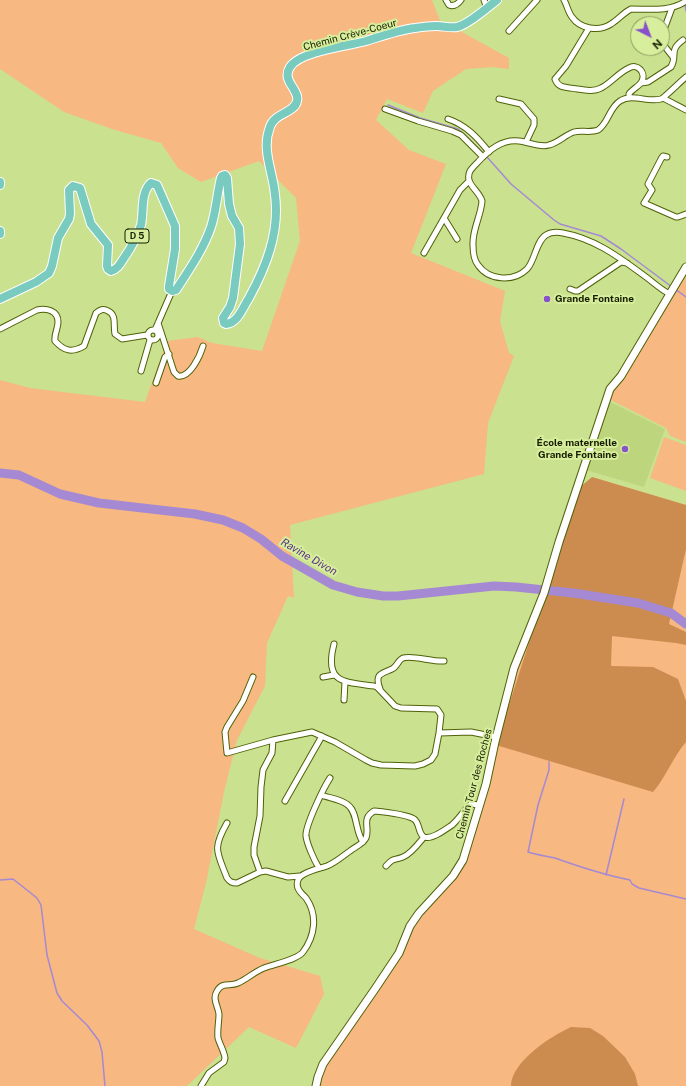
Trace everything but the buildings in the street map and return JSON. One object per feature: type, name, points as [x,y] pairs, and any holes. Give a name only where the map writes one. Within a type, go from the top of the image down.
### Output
[{"type":"main road","points":[[486,4],[497,0]]},
{"type":"main road","name":"Chemin Crève-Coeur","points":[[172,291],[176,290],[206,241],[212,226],[222,177],[226,175],[229,204],[232,216],[239,228],[240,244],[233,298],[230,307],[223,318],[224,323],[229,324],[236,319],[245,304],[267,260],[275,223],[276,196],[266,145],[270,126],[274,120],[292,109],[297,103],[297,96],[288,78],[288,73],[290,68],[298,60],[314,53],[365,42],[389,34],[415,28],[435,26],[457,27],[462,25],[486,4]]},
{"type":"main road","name":"D 5","points":[[0,300],[36,282],[49,273],[58,238],[69,219],[69,190],[74,186],[80,188],[91,224],[108,245],[107,266],[111,271],[118,268],[137,236],[141,224],[144,194],[147,187],[151,183],[157,185],[175,226],[175,249],[169,286],[169,289],[172,291]]},
{"type":"street","points":[[446,0],[449,5],[452,6],[456,5],[461,0]]},
{"type":"street","points":[[509,31],[536,3],[537,0]]},
{"type":"street","points":[[564,0],[576,22],[589,28],[596,29],[608,26],[631,9],[672,8],[679,6],[686,1]]},
{"type":"street","points":[[669,16],[672,8]]},
{"type":"street","points":[[589,28],[566,66],[555,79],[557,84],[561,87],[594,90],[601,88],[632,66],[639,68],[642,73],[643,79],[641,83]]},
{"type":"street","points":[[629,98],[630,92],[641,83],[648,82],[671,67],[674,57],[673,50],[676,45],[683,40]]},
{"type":"street","points":[[670,52],[674,57]]},
{"type":"street","points":[[686,77],[672,88],[663,98],[651,101],[629,98],[620,101],[614,106],[604,123],[598,129],[590,132],[575,132],[550,145],[519,141],[505,142],[495,146],[482,157],[471,170],[469,176],[469,181],[481,196],[482,201],[473,240],[474,254],[478,265],[485,272],[495,277],[506,278],[517,275],[526,270],[532,262],[540,242],[545,235],[553,233],[563,233],[598,244],[628,263],[670,294],[686,267]]},
{"type":"street","points":[[663,98],[686,110]]},
{"type":"street","points":[[499,99],[521,104],[534,119],[534,125],[526,142]]},
{"type":"street","points":[[385,108],[418,121],[461,135],[482,157]]},
{"type":"street","points":[[448,119],[470,130],[489,152]]},
{"type":"street","points":[[667,157],[664,156],[661,158],[648,184],[652,190],[644,203],[676,217],[686,214]]},
{"type":"street","points":[[424,253],[460,190],[469,181]]},
{"type":"street","points":[[444,218],[457,239]]},
{"type":"street","points":[[570,289],[575,292],[578,291],[622,262],[628,263]]},
{"type":"street","points":[[155,330],[172,291]]},
{"type":"street","name":"Chemin Tour des Roches","points":[[316,1086],[323,1064],[399,953],[410,926],[419,913],[453,876],[461,864],[468,847],[486,784],[496,737],[514,668],[544,593],[559,542],[610,389],[621,376],[670,294]]},
{"type":"street","points":[[0,329],[37,310],[48,309],[57,317],[58,323],[54,335],[55,341],[65,350],[70,351],[84,346],[96,313],[105,309],[112,313],[114,317],[115,334],[122,339],[147,335],[149,331],[155,330]]},
{"type":"street","points":[[158,323],[174,372],[178,376],[181,377],[188,373],[201,354],[203,346]]},
{"type":"street","points":[[150,340],[156,339],[158,335],[155,330]]},
{"type":"street","points":[[141,370],[150,340],[147,335]]},
{"type":"street","points":[[156,383],[165,357],[169,354]]},
{"type":"street","points":[[334,644],[332,651],[332,666],[334,675]]},
{"type":"street","points":[[380,690],[378,684],[380,675],[396,667],[403,658],[444,661]]},
{"type":"street","points":[[253,677],[245,696],[225,732],[227,753],[273,740],[312,732],[348,749],[372,763],[381,765],[415,766],[431,760],[435,754],[441,716],[437,709],[401,708],[395,706],[380,690],[374,686],[345,682],[334,675],[323,677]]},
{"type":"street","points":[[344,700],[345,682]]},
{"type":"street","points":[[439,733],[471,732],[496,737]]},
{"type":"street","points":[[285,801],[322,736]]},
{"type":"street","points":[[260,872],[254,855],[254,847],[260,816],[263,770],[272,753],[273,740]]},
{"type":"street","points":[[319,868],[306,836],[307,827],[324,786],[330,778]]},
{"type":"street","points":[[321,795],[343,802],[350,807],[354,814],[358,836],[363,842]]},
{"type":"street","points":[[227,823],[217,844],[217,853],[227,878],[233,883],[237,883],[260,872],[266,871],[288,877],[300,876],[327,866],[363,842],[366,835],[366,820],[374,811],[415,819],[419,824],[421,834],[430,837],[453,824],[471,804],[479,805]]},
{"type":"street","points":[[386,866],[391,860],[395,858],[402,858],[407,855],[424,836]]},
{"type":"street","points":[[202,1086],[209,1073],[224,1062],[225,1058],[218,1038],[219,1013],[215,1001],[217,990],[227,984],[240,982],[250,974],[263,968],[298,956],[304,950],[313,931],[314,920],[307,901],[298,890],[298,881],[300,876]]},
{"type":"shaded area","points":[[0,0],[432,0],[444,31],[458,30],[509,58],[509,69],[493,67],[466,69],[433,91],[423,113],[387,99],[376,120],[409,150],[446,164],[411,253],[505,291],[500,321],[509,353],[514,356],[488,423],[484,474],[290,525],[294,598],[288,596],[267,643],[265,686],[237,740],[224,792],[206,883],[194,929],[260,958],[320,976],[324,994],[296,1048],[249,1027],[187,1086],[0,1086],[0,380],[30,388],[145,402],[167,341],[198,337],[212,343],[262,351],[300,241],[296,198],[259,161],[201,182],[178,168],[161,143],[115,130],[64,112],[0,69]]},
{"type":"shaded area","points":[[686,270],[686,442],[670,436],[666,428],[609,399]]},
{"type":"shaded area","name":"École maternelle Grande Fontaine","points":[[608,401],[665,429],[644,487],[586,470]]},
{"type":"shaded area","points":[[664,437],[686,445],[686,491],[650,478]]},
{"type":"shaded area","points":[[592,477],[686,505],[686,1086],[316,1086],[318,1077],[375,989],[410,926],[463,860],[514,668]]},
{"type":"shaded area","points":[[592,477],[686,505],[686,549],[669,624],[686,632],[686,645],[612,636],[611,666],[653,667],[678,679],[686,701],[686,742],[653,792],[496,745],[579,488]]},
{"type":"shaded area","points":[[571,1027],[590,1028],[603,1036],[625,1057],[635,1074],[638,1086],[511,1086],[513,1077],[525,1059],[543,1043]]},
{"type":"waterway","points":[[685,5],[686,11]]},
{"type":"waterway","points":[[388,105],[420,118],[458,129],[483,153]]},
{"type":"waterway","points":[[487,157],[511,184],[554,220],[560,224],[601,236],[672,287]]},
{"type":"waterway","points":[[675,289],[686,297]]},
{"type":"waterway","name":"Ravine Divon","points":[[0,473],[19,475],[60,494],[99,503],[195,514],[223,520],[243,528],[261,539],[282,556],[333,585],[357,592],[383,596],[398,596],[494,586],[516,587],[573,593],[638,603],[671,613],[686,624]]},
{"type":"waterway","points":[[549,762],[549,770],[538,805],[528,852],[555,858],[611,876],[630,880],[632,884],[639,888],[686,899]]},
{"type":"waterway","points":[[606,875],[624,799]]},
{"type":"waterway","points":[[0,880],[13,879],[37,898],[41,905],[47,955],[57,993],[62,1001],[87,1025],[99,1041],[102,1052],[105,1086]]},
{"type":"place","name":"Grande Fontaine","points":[[547,299]]},
{"type":"place","name":"École maternelle Grande Fontaine","points":[[625,449]]}]
